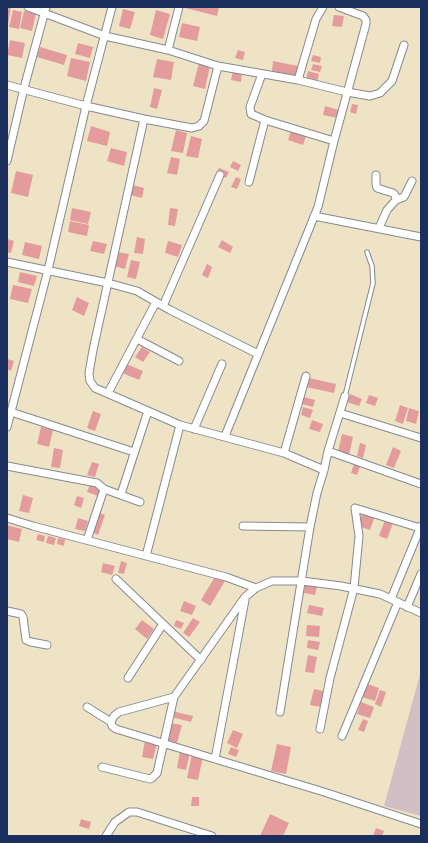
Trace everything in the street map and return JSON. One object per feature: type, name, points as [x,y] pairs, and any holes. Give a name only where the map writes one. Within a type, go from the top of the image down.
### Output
[{"type":"street","points":[[28,7],[45,10],[105,36],[168,50],[218,66],[298,80],[370,96],[380,93],[392,81],[404,46]]},
{"type":"street","points":[[7,426],[48,270],[86,106],[112,7]]},
{"type":"street","points":[[168,50],[179,7]]},
{"type":"street","points":[[298,80],[316,19],[323,7]]},
{"type":"street","points":[[226,436],[318,207],[334,141],[366,24],[366,20],[363,16],[339,7]]},
{"type":"street","points":[[7,161],[24,88],[45,10]]},
{"type":"street","points":[[7,85],[24,88],[86,106],[192,128],[199,126],[204,121],[218,66]]},
{"type":"street","points":[[262,74],[250,111],[251,114],[265,120],[334,141]]},
{"type":"street","points":[[144,119],[88,373],[90,381],[95,388],[180,425],[226,436],[284,453],[324,470]]},
{"type":"street","points":[[249,182],[265,120]]},
{"type":"street","points":[[108,393],[136,339],[160,304],[220,175]]},
{"type":"street","points":[[376,175],[377,188],[393,193],[396,200]]},
{"type":"street","points":[[379,228],[387,210],[396,200],[404,196],[412,181]]},
{"type":"street","points":[[314,216],[421,237]]},
{"type":"street","points":[[7,262],[108,283],[137,291],[258,354]]},
{"type":"street","points":[[136,339],[179,361]]},
{"type":"street","points":[[194,429],[222,364]]},
{"type":"street","points":[[284,453],[306,376]]},
{"type":"street","points":[[280,712],[310,527],[328,451],[345,396]]},
{"type":"street","points":[[121,494],[148,411]]},
{"type":"street","points":[[11,412],[134,452]]},
{"type":"street","points":[[340,413],[421,438]]},
{"type":"street","points":[[146,556],[180,425]]},
{"type":"street","points":[[328,451],[421,484]]},
{"type":"street","points":[[7,466],[97,483],[104,489],[140,502]]},
{"type":"street","points":[[87,540],[104,489]]},
{"type":"street","points":[[320,729],[330,678],[354,588],[359,536],[355,508],[421,527],[395,601],[342,736]]},
{"type":"street","points":[[7,518],[226,577],[256,588]]},
{"type":"street","points":[[243,526],[310,527]]},
{"type":"street","points":[[408,607],[421,574]]},
{"type":"street","points":[[116,579],[201,660]]},
{"type":"street","points":[[102,767],[150,779],[157,773],[174,697],[245,597],[256,588],[272,581],[302,581],[354,588],[380,594],[421,613]]},
{"type":"street","points":[[215,759],[245,597]]},
{"type":"street","points":[[7,611],[21,614],[23,617],[26,640],[47,645]]},
{"type":"street","points":[[128,678],[163,624]]},
{"type":"street","points":[[111,722],[114,716],[119,712],[174,697]]},
{"type":"street","points":[[87,706],[111,722],[112,726],[116,729],[324,792],[421,824]]},
{"type":"street","points":[[108,835],[115,822],[129,812],[137,812],[212,836]]},
{"type":"lane","points":[[345,396],[372,283],[372,266],[367,252]]},
{"type":"shaded area","points":[[421,671],[421,816],[384,806]]},
{"type":"building","points":[[7,7],[11,7],[8,25],[7,25]]},
{"type":"building","points":[[181,7],[219,7],[217,16]]},
{"type":"building","points":[[123,9],[135,12],[130,29],[119,26]]},
{"type":"building","points":[[13,10],[22,12],[19,29],[9,27]]},
{"type":"building","points":[[156,10],[170,14],[163,39],[150,35]]},
{"type":"building","points":[[24,11],[36,13],[32,31],[20,28]]},
{"type":"building","points":[[334,15],[344,16],[342,27],[332,26]]},
{"type":"building","points":[[182,23],[200,27],[197,41],[179,37]]},
{"type":"building","points":[[10,40],[25,43],[22,58],[7,55]]},
{"type":"building","points":[[78,43],[93,47],[90,58],[75,54]]},
{"type":"building","points":[[40,47],[67,55],[64,65],[37,57]]},
{"type":"building","points":[[238,50],[245,52],[243,60],[235,58]]},
{"type":"building","points":[[313,55],[321,57],[320,63],[311,61]]},
{"type":"building","points":[[71,58],[90,62],[86,81],[67,76]]},
{"type":"building","points":[[157,59],[174,62],[171,80],[153,77]]},
{"type":"building","points":[[273,61],[298,66],[297,76],[272,71]]},
{"type":"building","points":[[199,63],[210,66],[205,89],[193,86]]},
{"type":"building","points":[[313,64],[322,66],[320,72],[311,70]]},
{"type":"building","points":[[233,71],[242,72],[241,82],[231,80]]},
{"type":"building","points":[[308,71],[319,74],[317,82],[306,80]]},
{"type":"building","points":[[154,88],[162,90],[157,109],[150,107]]},
{"type":"building","points":[[352,104],[358,105],[356,114],[350,112]]},
{"type":"building","points":[[325,106],[339,110],[337,118],[323,115]]},
{"type":"building","points":[[91,126],[110,132],[107,146],[87,141]]},
{"type":"building","points":[[176,130],[187,133],[183,153],[171,151]]},
{"type":"building","points":[[291,130],[306,136],[303,145],[288,140]]},
{"type":"building","points":[[191,136],[202,139],[198,158],[186,156]]},
{"type":"building","points":[[111,148],[127,152],[124,166],[107,161]]},
{"type":"building","points":[[171,157],[180,159],[177,175],[167,173]]},
{"type":"building","points":[[233,161],[241,165],[238,171],[230,167]]},
{"type":"building","points":[[219,168],[229,172],[226,178],[216,173]]},
{"type":"building","points":[[16,171],[33,175],[28,197],[11,193]]},
{"type":"building","points":[[236,177],[241,179],[237,189],[231,187]]},
{"type":"building","points":[[133,185],[144,188],[142,198],[130,195]]},
{"type":"building","points":[[72,208],[91,212],[88,224],[70,220]]},
{"type":"building","points":[[170,208],[178,209],[175,226],[168,225]]},
{"type":"building","points":[[70,221],[89,225],[87,236],[68,232]]},
{"type":"building","points":[[137,237],[145,239],[143,254],[134,253]]},
{"type":"building","points":[[7,239],[14,241],[11,253],[7,252]]},
{"type":"building","points":[[222,240],[233,247],[230,253],[218,247]]},
{"type":"building","points":[[93,241],[107,244],[104,254],[90,251]]},
{"type":"building","points":[[168,241],[182,245],[178,257],[165,253]]},
{"type":"building","points":[[25,242],[42,246],[39,259],[22,255]]},
{"type":"building","points":[[117,252],[129,254],[125,269],[114,266]]},
{"type":"building","points":[[131,260],[140,262],[136,279],[127,277]]},
{"type":"building","points":[[207,264],[212,267],[208,278],[202,275]]},
{"type":"building","points":[[20,272],[37,276],[34,286],[18,282]]},
{"type":"building","points":[[13,285],[32,289],[28,303],[10,299]]},
{"type":"building","points":[[77,297],[89,303],[84,316],[72,310]]},
{"type":"building","points":[[142,347],[150,352],[143,362],[135,357]]},
{"type":"building","points":[[7,359],[14,361],[11,371],[7,369]]},
{"type":"building","points":[[124,363],[143,371],[139,380],[120,372]]},
{"type":"building","points":[[309,378],[336,384],[334,393],[306,387]]},
{"type":"building","points":[[350,394],[362,399],[359,406],[347,402]]},
{"type":"building","points":[[369,395],[378,398],[375,406],[366,403]]},
{"type":"building","points":[[304,397],[315,400],[313,407],[302,404]]},
{"type":"building","points":[[400,405],[408,408],[403,424],[395,421]]},
{"type":"building","points":[[303,407],[313,410],[310,418],[301,415]]},
{"type":"building","points":[[409,408],[419,411],[416,424],[406,421]]},
{"type":"building","points":[[93,411],[101,414],[95,431],[87,428]]},
{"type":"building","points":[[312,420],[323,424],[320,432],[309,429]]},
{"type":"building","points":[[41,427],[53,430],[49,447],[37,444]]},
{"type":"building","points":[[342,434],[353,437],[349,455],[338,452]]},
{"type":"building","points":[[360,443],[366,445],[363,458],[357,456]]},
{"type":"building","points":[[393,447],[401,451],[394,468],[386,465]]},
{"type":"building","points":[[54,448],[63,450],[60,468],[51,467]]},
{"type":"building","points":[[92,462],[99,464],[95,477],[87,475]]},
{"type":"building","points":[[354,464],[360,466],[357,475],[351,473]]},
{"type":"building","points":[[90,484],[101,488],[98,496],[87,492]]},
{"type":"building","points":[[23,495],[33,498],[29,513],[19,511]]},
{"type":"building","points":[[77,496],[84,498],[81,508],[74,505]]},
{"type":"building","points":[[363,512],[375,516],[370,530],[358,526]]},
{"type":"building","points":[[99,513],[105,515],[98,535],[92,532]]},
{"type":"building","points":[[78,518],[88,521],[85,531],[75,529]]},
{"type":"building","points":[[385,520],[393,523],[387,539],[379,536]]},
{"type":"building","points":[[7,525],[22,529],[19,542],[7,539]]},
{"type":"building","points":[[38,534],[45,536],[44,542],[36,540]]},
{"type":"building","points":[[48,536],[56,538],[54,545],[46,543]]},
{"type":"building","points":[[58,538],[65,539],[64,546],[57,544]]},
{"type":"building","points":[[121,561],[127,563],[124,574],[118,573]]},
{"type":"building","points":[[103,563],[115,566],[112,575],[101,572]]},
{"type":"building","points":[[216,575],[225,581],[210,606],[201,600]]},
{"type":"building","points":[[305,585],[317,587],[315,595],[304,593]]},
{"type":"building","points":[[184,601],[196,606],[192,615],[180,611]]},
{"type":"building","points":[[309,605],[324,608],[322,616],[307,613]]},
{"type":"building","points":[[193,618],[200,622],[189,637],[183,633]]},
{"type":"building","points":[[142,620],[154,629],[147,639],[135,629]]},
{"type":"building","points":[[176,620],[184,623],[181,629],[174,626]]},
{"type":"building","points":[[307,625],[320,626],[319,637],[306,636]]},
{"type":"building","points":[[308,640],[320,642],[318,650],[307,648]]},
{"type":"building","points":[[308,655],[317,657],[314,673],[305,672]]},
{"type":"building","points":[[367,684],[379,688],[375,701],[362,697]]},
{"type":"building","points":[[314,689],[324,691],[321,707],[310,705]]},
{"type":"building","points":[[380,690],[386,692],[381,707],[375,704]]},
{"type":"building","points":[[361,702],[374,707],[370,718],[357,714]]},
{"type":"building","points":[[172,711],[193,716],[191,722],[171,717]]},
{"type":"building","points":[[363,719],[368,721],[364,732],[358,730]]},
{"type":"building","points":[[170,723],[182,725],[177,743],[166,741]]},
{"type":"building","points":[[233,730],[243,734],[237,748],[227,743]]},
{"type":"building","points":[[145,740],[157,743],[153,759],[142,757]]},
{"type":"building","points":[[277,744],[291,747],[286,774],[271,771]]},
{"type":"building","points":[[231,747],[239,750],[236,757],[228,754]]},
{"type":"building","points":[[180,751],[190,753],[186,770],[177,768]]},
{"type":"building","points":[[192,754],[203,756],[198,780],[187,778]]},
{"type":"building","points":[[192,797],[199,797],[199,806],[191,806]]},
{"type":"building","points":[[270,814],[289,823],[283,836],[260,836]]},
{"type":"building","points":[[81,819],[91,822],[89,829],[79,826]]},
{"type":"building","points":[[376,828],[384,831],[382,836],[373,836]]}]
